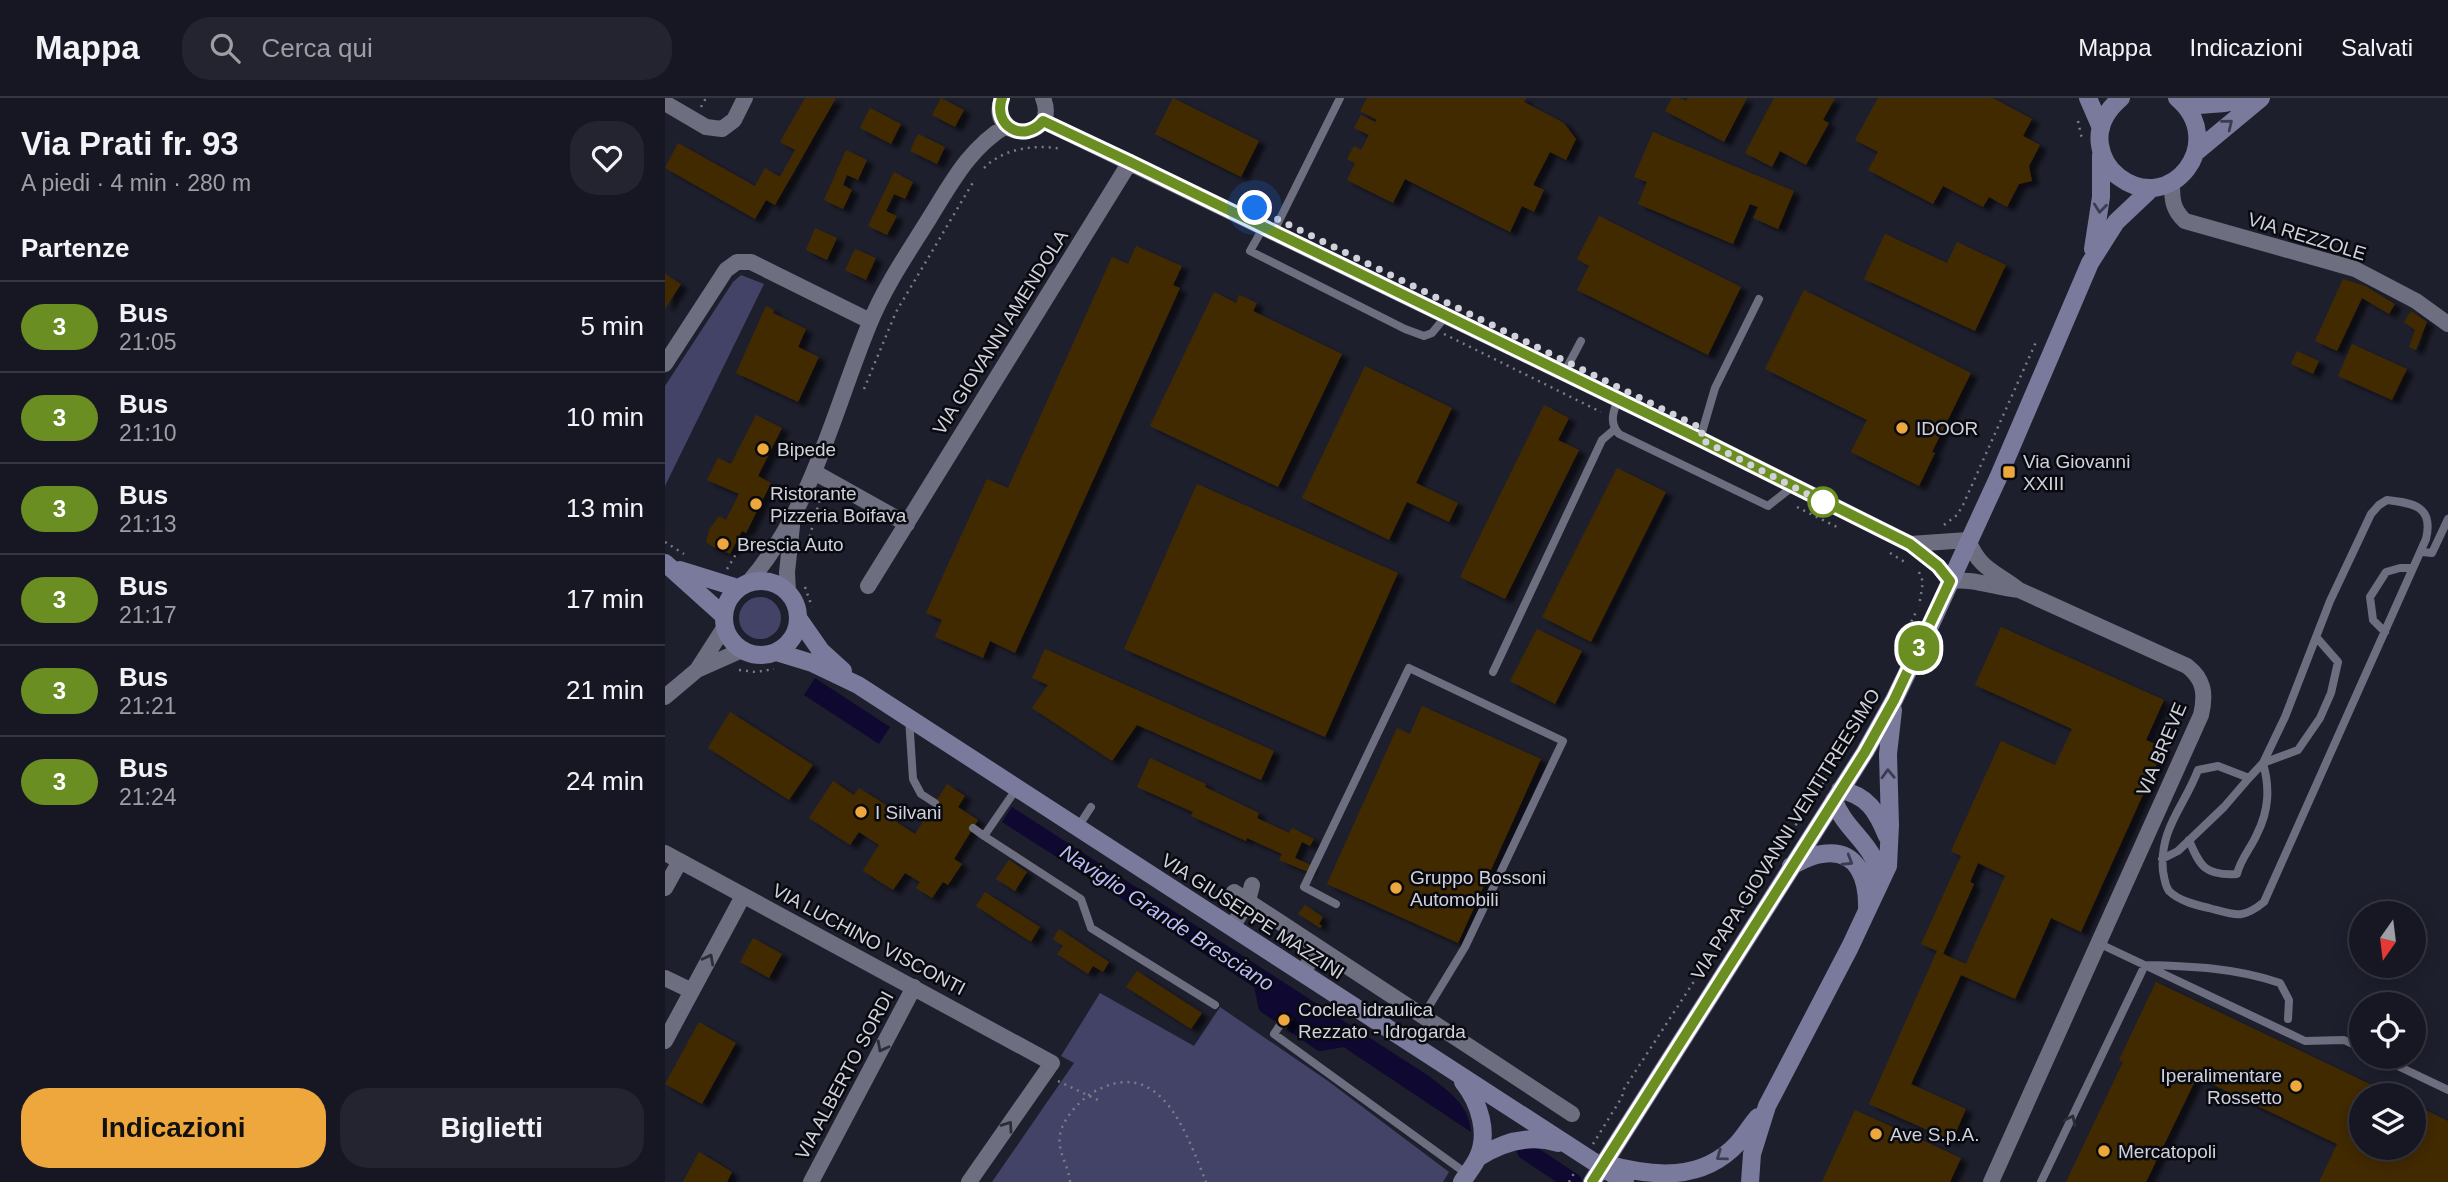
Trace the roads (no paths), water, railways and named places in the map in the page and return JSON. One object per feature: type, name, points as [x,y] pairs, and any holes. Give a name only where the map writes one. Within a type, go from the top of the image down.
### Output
[{"type":"street","points":[[665,103],[706,127],[722,129],[734,120],[745,98]]},
{"type":"street","points":[[1002,98],[1000,112],[1006,126],[1018,132],[1038,127],[1043,121],[1046,109],[1043,98]]},
{"type":"street","points":[[2088,98],[2101,128]]},
{"type":"street","points":[[2101,128],[2105,116],[2121,98]]},
{"type":"street","points":[[2181,102],[2225,103],[2252,98]]},
{"type":"street","points":[[2196,152],[2261,98]]},
{"type":"street","points":[[2101,152],[2107,164],[2126,182],[2152,188],[2172,182],[2191,164],[2196,152],[2197,128],[2181,102]]},
{"type":"street","points":[[1043,121],[1700,439],[1910,544],[1938,566],[1950,581],[1965,579],[2018,590]]},
{"type":"street","points":[[697,670],[724,621],[728,600],[763,566],[821,476],[870,321],[888,287],[961,166],[987,138],[1006,126]]},
{"type":"street","name":"VIA PAPA GIOVANNI VENTITREESIMO","points":[[2090,263],[2101,197],[2101,128]]},
{"type":"street","name":"VIA GIOVANNI AMENDOLA","points":[[869,586],[1130,162]]},
{"type":"street","name":"VIA REZZOLE","points":[[2172,182],[2172,200],[2176,212],[2185,221],[2355,270],[2416,301],[2448,324]]},
{"type":"street","name":"VIA PAPA GIOVANNI VENTITREESIMO","points":[[1592,1182],[1837,795],[1894,700],[1998,478],[2090,263],[2116,222],[2152,188]]},
{"type":"street","points":[[665,364],[726,270],[737,262],[751,262],[870,321]]},
{"type":"street","points":[[821,476],[907,524]]},
{"type":"street","points":[[793,520],[787,572],[796,588]]},
{"type":"street","points":[[1910,544],[1968,540],[1975,557],[2018,590]]},
{"type":"street","points":[[674,562],[743,585],[760,580],[796,588]]},
{"type":"street","points":[[665,697],[697,670],[742,650],[731,641],[724,621],[674,562]]},
{"type":"street","name":"VIA GIUSEPPE MAZZINI","points":[[796,588],[794,602],[805,615],[821,651],[858,685]]},
{"type":"street","name":"VIA BREVE","points":[[1991,1182],[2201,715],[2204,701],[2199,675],[2187,666],[2018,590]]},
{"type":"street","points":[[778,661],[805,615]]},
{"type":"street","name":"VIA GIUSEPPE MAZZINI","points":[[742,650],[778,661],[811,663],[858,685],[1625,1182]]},
{"type":"street","points":[[1750,1182],[1752,1154],[1767,1106],[1867,914],[1888,866],[1888,754],[1894,700]]},
{"type":"street","points":[[1878,892],[1879,880],[1874,857],[1869,847],[1842,819],[1837,795],[1857,795],[1871,805],[1889,842]]},
{"type":"street","name":"VIA LUCHINO VISCONTI","points":[[665,853],[914,987],[1049,1068],[969,1182]]},
{"type":"street","points":[[1791,866],[1821,854],[1831,853],[1850,860],[1867,884],[1867,914]]},
{"type":"street","points":[[665,888],[680,861]]},
{"type":"street","points":[[1231,927],[1245,892],[1319,948],[1572,1114]]},
{"type":"street","points":[[665,1041],[743,896]]},
{"type":"street","points":[[1302,973],[1319,948]]},
{"type":"street","points":[[665,978],[691,991]]},
{"type":"street","name":"VIA ALBERTO SORDI","points":[[811,1182],[914,987]]},
{"type":"street","points":[[1457,1073],[1477,1104],[1482,1121],[1479,1157]]},
{"type":"street","points":[[1587,1157],[1651,1174],[1667,1175],[1698,1170],[1727,1153],[1767,1106]]},
{"type":"street","points":[[1464,1178],[1479,1157],[1495,1147],[1513,1141],[1550,1140],[1570,1146]]},
{"type":"lane","points":[[1340,98],[1268,230],[1250,251],[1405,329],[1425,336],[1446,316]]},
{"type":"lane","points":[[1700,439],[1715,388],[1759,299]]},
{"type":"lane","points":[[1564,373],[1581,341]]},
{"type":"lane","points":[[1618,399],[1612,416],[1619,434],[1767,506],[1792,487]]},
{"type":"lane","points":[[1493,672],[1602,440],[1615,429]]},
{"type":"lane","points":[[2162,859],[2178,851],[2224,807],[2263,763],[2285,717],[2330,601],[2371,514],[2387,500],[2412,503],[2422,509],[2428,530],[2421,552],[2263,902],[2250,913],[2241,915],[2188,902],[2168,890],[2162,859],[2163,841],[2198,771],[2218,766],[2249,778]]},
{"type":"lane","points":[[2421,552],[2432,553],[2448,519]]},
{"type":"lane","points":[[2385,632],[2373,621],[2370,597],[2386,572],[2413,568]]},
{"type":"lane","points":[[2263,763],[2298,750],[2326,705],[2339,662],[2317,638]]},
{"type":"lane","points":[[1336,904],[1304,887],[1409,668],[1563,741],[1465,947],[1449,966],[1423,1016]]},
{"type":"lane","points":[[909,718],[913,779],[921,794],[935,803]]},
{"type":"lane","points":[[2189,840],[2200,865],[2214,873],[2237,874],[2241,860],[2258,833],[2268,802],[2269,789],[2263,763]]},
{"type":"lane","points":[[984,835],[1017,788]]},
{"type":"lane","points":[[1078,827],[1091,807]]},
{"type":"lane","points":[[973,828],[1081,899],[1091,928],[1215,1005]]},
{"type":"lane","points":[[2098,943],[2305,1041],[2344,1040],[2349,1042]]},
{"type":"lane","points":[[2145,965],[2187,966],[2255,974],[2280,983],[2289,1000],[2288,1020]]},
{"type":"lane","points":[[2041,1182],[2145,965]]},
{"type":"lane","points":[[1280,1025],[1274,1034],[1464,1178]]},
{"type":"lane","points":[[2404,1069],[2448,1090]]},
{"type":"water","points":[[815,678],[890,727],[879,744],[804,695]]},
{"type":"water","points":[[1012,807],[1429,1076],[1451,1093],[1462,1106],[1471,1132],[1002,822]]},
{"type":"waterway","points":[[1262,980],[1267,1005],[1321,1042],[1350,1037]]},
{"type":"waterway","name":"Naviglio Grande Bresciano","points":[[1526,1151],[1573,1182]]},
{"type":"place","name":"IDOOR","points":[[1902,428]]},
{"type":"place","name":"Bipede","points":[[763,449]]},
{"type":"place","name":"Via Giovanni XXIII","points":[[2009,472]]},
{"type":"place","name":"Ristorante Pizzeria Boifava","points":[[756,504]]},
{"type":"place","name":"Brescia Auto","points":[[723,544]]},
{"type":"place","name":"I Silvani","points":[[861,812]]},
{"type":"place","name":"Gruppo Bossoni Automobili","points":[[1396,888]]},
{"type":"place","name":"Coclea idraulica Rezzato - Idrogarda","points":[[1284,1020]]},
{"type":"place","name":"Iperalimentare Rossetto","points":[[2296,1086]]},
{"type":"place","name":"Ave S.p.A.","points":[[1876,1134]]},
{"type":"place","name":"Mercatopoli","points":[[2104,1151]]}]
